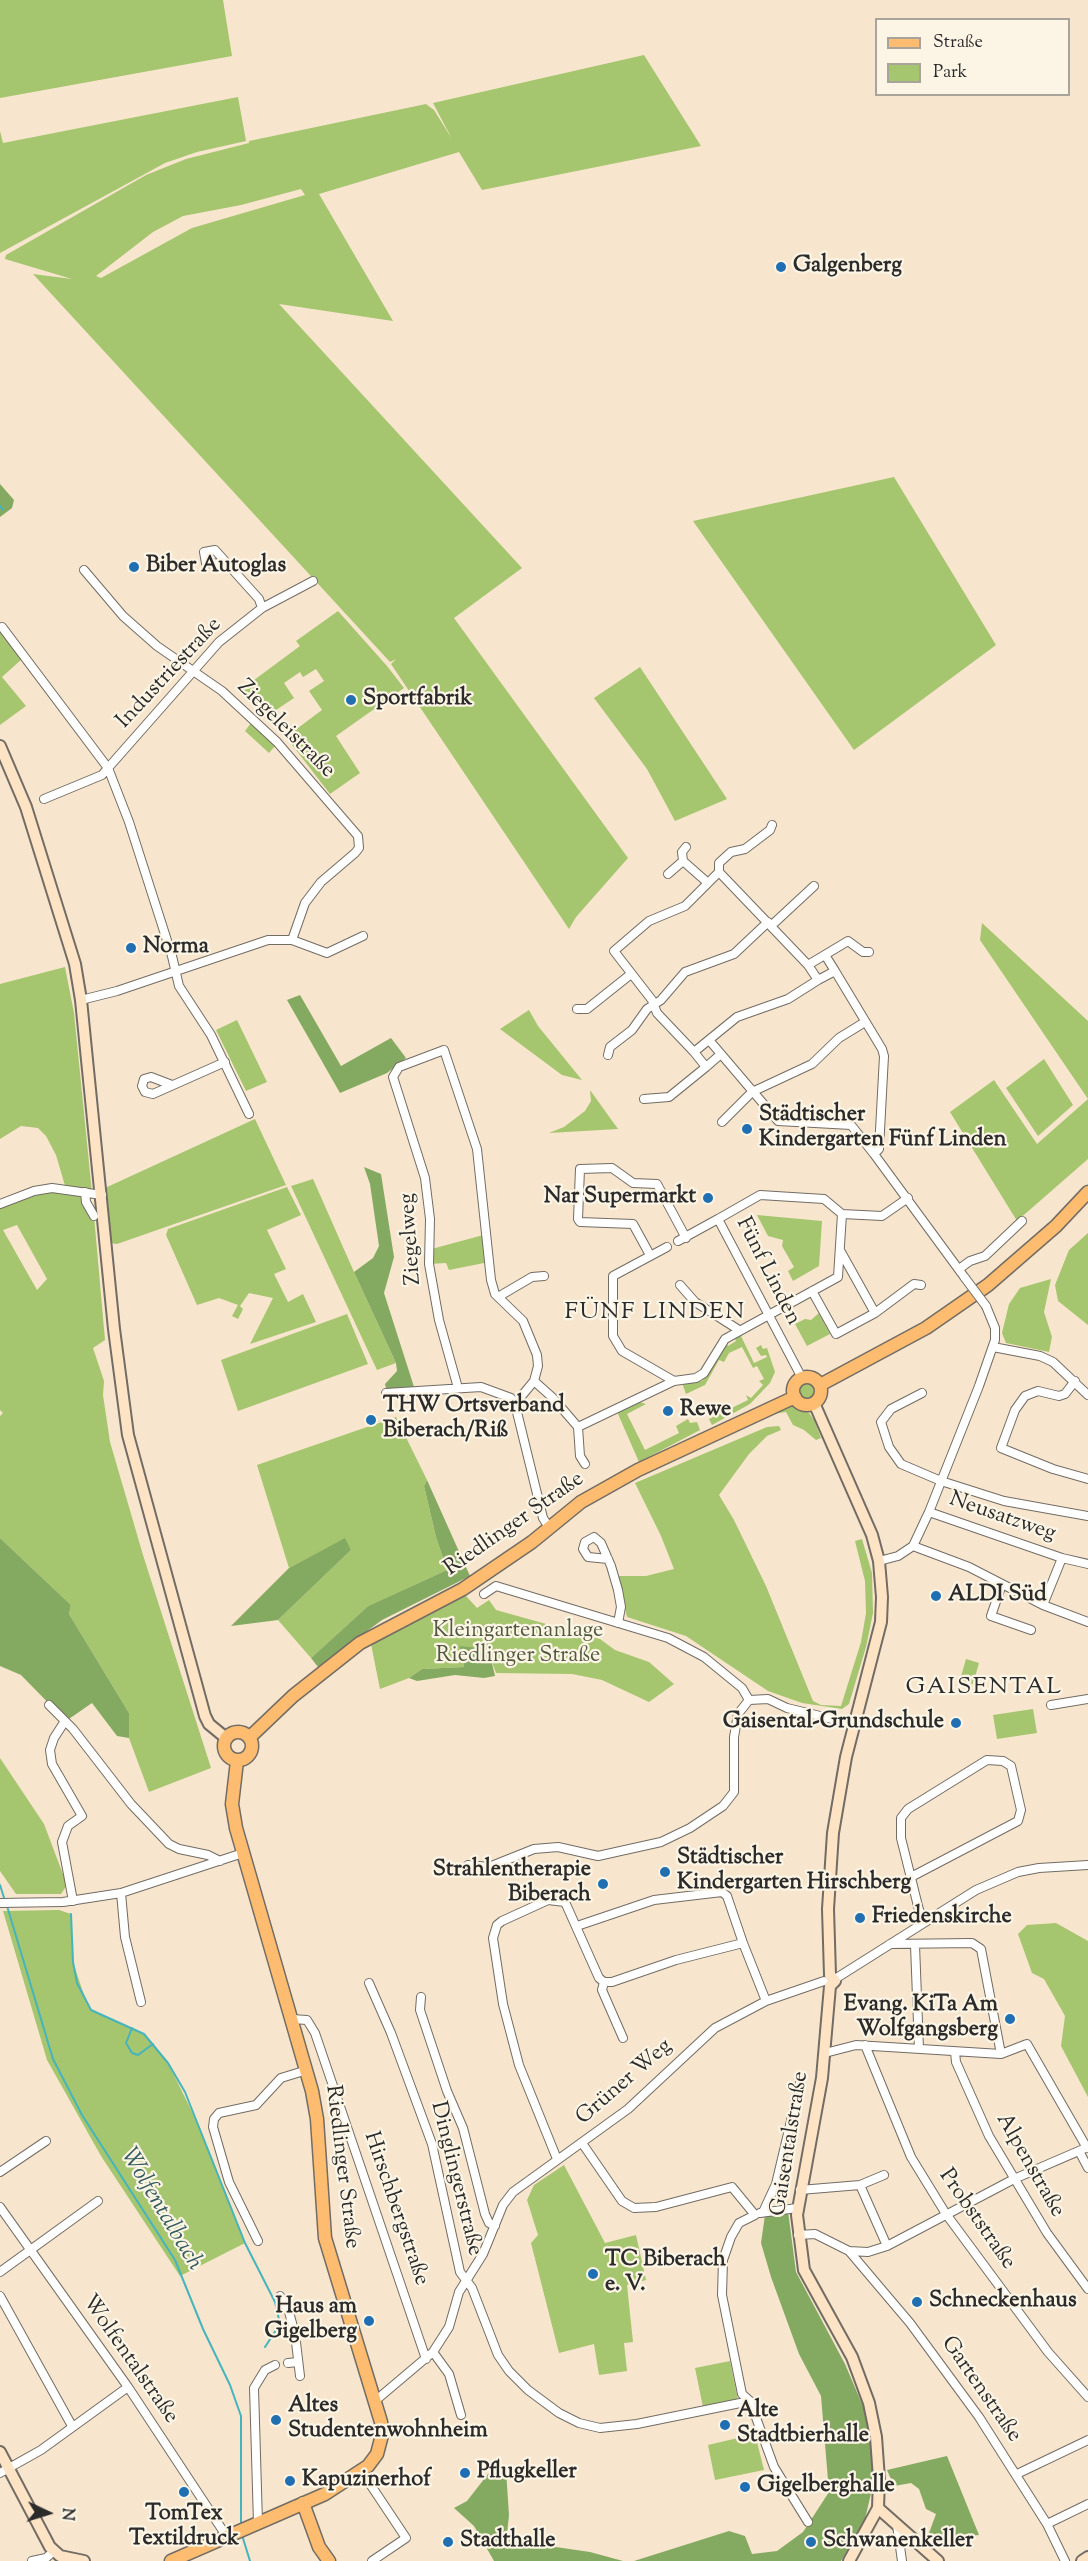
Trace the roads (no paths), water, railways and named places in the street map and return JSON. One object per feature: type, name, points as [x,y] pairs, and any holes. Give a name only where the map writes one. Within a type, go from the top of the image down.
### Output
[{"type":"main road","points":[[0,746],[26,807],[72,956],[81,1000],[123,1406],[148,1509],[206,1716],[209,1724],[226,1738]]},
{"type":"main road","points":[[820,1385],[926,1328],[988,1285],[1056,1226],[1088,1192]]},
{"type":"main road","points":[[802,1378],[814,1379],[820,1385],[820,1397],[814,1403],[801,1404],[795,1397],[795,1384],[802,1378]]},
{"type":"main road","name":"Riedlinger Straße","points":[[171,2561],[325,2494],[362,2472],[372,2461],[381,2441],[382,2428],[375,2402],[325,2238],[316,2108],[307,2070],[243,1853],[232,1804],[237,1761],[251,1753],[250,1737],[293,1696],[360,1643],[464,1588],[550,1528],[581,1502],[638,1470],[795,1397]]},
{"type":"main road","name":"Gaisentalstraße","points":[[814,1403],[861,1507],[879,1561],[881,1622],[853,1724],[833,1833],[828,1909],[830,1980],[825,2053],[797,2208],[798,2235],[804,2270],[852,2357],[869,2403],[877,2448],[880,2495],[878,2508]]},
{"type":"main road","points":[[226,1738],[237,1732],[250,1737]]},
{"type":"main road","points":[[226,1738],[224,1750],[231,1759],[237,1761]]},
{"type":"main road","points":[[0,2452],[4,2471],[54,2552],[60,2556],[84,2561]]},
{"type":"main road","points":[[311,2524],[313,2512],[325,2494]]},
{"type":"main road","points":[[303,2503],[319,2547],[328,2561]]},
{"type":"main road","points":[[849,2561],[878,2508],[938,2561]]},
{"type":"main road","points":[[871,2523],[897,2525]]},
{"type":"main road","points":[[1082,2561],[1088,2557]]},
{"type":"street","points":[[228,564],[259,600],[262,608]]},
{"type":"street","name":"Ziegeleistraße","points":[[84,570],[123,616],[157,646],[222,691],[287,752],[358,836],[359,848],[321,882],[305,903],[292,940]]},
{"type":"street","name":"Industriestraße","points":[[44,799],[102,775],[219,642],[262,608],[313,581]]},
{"type":"street","points":[[2,627],[108,768],[129,822],[179,986],[212,1035],[249,1114]]},
{"type":"street","points":[[706,1067],[657,1013],[616,954],[615,948],[649,921],[685,906],[718,872],[719,863],[731,852],[746,849],[770,830],[772,825]]},
{"type":"street","points":[[686,847],[682,852],[683,861],[708,883]]},
{"type":"street","points":[[668,874],[683,861]]},
{"type":"street","points":[[718,872],[808,965],[818,980]]},
{"type":"street","points":[[608,1054],[610,1047],[632,1030],[647,1010],[654,1006],[685,972],[734,954],[814,886]]},
{"type":"street","points":[[81,1000],[268,940],[292,940],[327,953],[363,936]]},
{"type":"street","points":[[808,965],[848,940],[863,952],[869,952]]},
{"type":"street","points":[[825,955],[884,1056],[879,1149],[874,1154]]},
{"type":"street","points":[[694,1052],[737,1017],[788,999],[835,971]]},
{"type":"street","points":[[578,1009],[587,1010],[631,974]]},
{"type":"street","points":[[722,1122],[752,1092],[812,1064],[839,1038],[865,1022]]},
{"type":"street","points":[[710,1040],[778,1121],[851,1125],[908,1198],[986,1306],[995,1328],[993,1347],[929,1512],[913,1546],[898,1556],[879,1561]]},
{"type":"street","name":"Ziegelweg","points":[[458,1388],[439,1320],[429,1264],[430,1219],[426,1179],[393,1077],[399,1067],[444,1050],[477,1149],[491,1280],[498,1297]]},
{"type":"street","points":[[644,1099],[669,1097],[721,1054]]},
{"type":"street","points":[[172,1085],[225,1062]]},
{"type":"street","points":[[650,1255],[633,1224],[580,1222],[578,1219],[580,1169],[612,1168],[633,1183],[657,1184],[682,1240],[718,1219]]},
{"type":"street","points":[[0,1204],[36,1190],[66,1188],[102,1196]]},
{"type":"street","points":[[86,1192],[86,1202],[94,1216]]},
{"type":"street","name":"Fünf Linden","points":[[802,1378],[718,1219],[760,1195],[824,1199],[842,1214],[882,1216],[908,1198]]},
{"type":"street","points":[[838,1277],[842,1214]]},
{"type":"street","points":[[959,1269],[970,1261],[985,1256],[1022,1221]]},
{"type":"street","points":[[667,1247],[612,1276],[612,1336],[622,1351],[674,1381]]},
{"type":"street","points":[[840,1251],[875,1313]]},
{"type":"street","points":[[578,1427],[674,1381],[701,1377],[724,1339],[851,1270]]},
{"type":"street","points":[[515,1404],[534,1381],[538,1366],[537,1355],[524,1321],[498,1297],[532,1277],[544,1276]]},
{"type":"street","points":[[812,1291],[836,1334],[875,1313],[914,1284],[921,1285]]},
{"type":"street","points":[[680,1285],[695,1302],[739,1330]]},
{"type":"street","points":[[993,1347],[1040,1356],[1053,1362],[1088,1395]]},
{"type":"street","points":[[534,1381],[553,1398],[578,1427],[580,1456],[585,1464]]},
{"type":"street","points":[[1075,1381],[1065,1394],[1059,1396],[1038,1391],[1025,1396],[1015,1410],[1001,1448],[1053,1469],[1088,1479]]},
{"type":"street","points":[[386,1393],[481,1387],[511,1398],[515,1404],[543,1518],[550,1528]]},
{"type":"street","points":[[922,1394],[891,1409],[881,1422],[896,1461],[941,1481],[1004,1501],[1088,1516]]},
{"type":"street","name":"Neusatzweg","points":[[929,1512],[1062,1558],[1088,1564]]},
{"type":"street","points":[[913,1546],[969,1567],[1043,1605],[1088,1622]]},
{"type":"street","name":"Neusatzweg","points":[[1043,1605],[1062,1558]]},
{"type":"street","points":[[608,1559],[621,1607],[618,1623]]},
{"type":"street","points":[[1002,1584],[991,1616],[1031,1630]]},
{"type":"street","points":[[484,1594],[496,1586],[668,1638],[691,1648],[742,1688],[750,1700]]},
{"type":"street","points":[[468,1865],[489,1868],[534,1849],[558,1847],[598,1856],[661,1842],[690,1828],[723,1806],[734,1792],[734,1737],[738,1714],[750,1700],[768,1699],[787,1708],[853,1724]]},
{"type":"street","points":[[1051,1705],[1088,1699]]},
{"type":"street","points":[[49,1706],[65,1721],[131,1804],[169,1844],[178,1849],[208,1855],[220,1861]]},
{"type":"street","points":[[65,1721],[54,1738],[50,1750],[52,1764],[82,1816],[68,1826],[62,1842],[73,1901]]},
{"type":"street","points":[[911,1877],[1018,1821],[1021,1810],[1011,1766],[1003,1761],[987,1760],[908,1809],[902,1818],[900,1828],[911,1877],[919,1910],[926,1920]]},
{"type":"street","points":[[0,1903],[63,1902],[121,1893],[243,1853]]},
{"type":"street","name":"Grüner Weg","points":[[375,2402],[433,2352],[449,2326],[465,2281],[483,2254],[503,2205],[513,2192],[628,2109],[705,2036],[766,2001],[830,1980],[976,1890],[1018,1872],[1055,1865],[1088,1865]]},
{"type":"street","points":[[577,1926],[654,1900],[722,1892],[727,1896],[766,2001]]},
{"type":"street","points":[[121,1893],[125,1937],[141,2002]]},
{"type":"street","points":[[557,2159],[519,2065],[503,2004],[493,1938],[497,1925],[554,1899],[565,1902],[599,1978],[604,1982],[612,1982],[676,1960],[743,1942]]},
{"type":"street","points":[[889,1944],[972,1943],[981,1949],[1001,2054]]},
{"type":"street","points":[[915,1945],[919,2049]]},
{"type":"street","points":[[604,1982],[602,1990],[623,2038]]},
{"type":"street","name":"Dinglingerstraße","points":[[369,1983],[392,2033],[432,2144],[460,2272],[472,2288],[498,2355],[509,2371],[528,2391],[559,2413],[600,2428],[637,2424],[750,2401]]},
{"type":"street","points":[[421,1997],[420,2010],[447,2091],[463,2128],[485,2214],[489,2223],[495,2226]]},
{"type":"street","name":"Hirschbergstraße","points":[[292,2019],[307,2020],[315,2033],[426,2359]]},
{"type":"street","points":[[825,2053],[865,2045],[1001,2054],[1027,2044],[1084,2148],[1088,2168]]},
{"type":"street","name":"Probststraße","points":[[865,2045],[911,2157],[946,2214],[1048,2352],[1088,2397]]},
{"type":"street","name":"Alpenstraße","points":[[955,2052],[956,2062],[989,2136],[1073,2272],[1088,2289]]},
{"type":"street","points":[[258,2241],[229,2182],[213,2127],[214,2118],[219,2113],[256,2104],[281,2078],[307,2070]]},
{"type":"street","points":[[759,2213],[776,2184],[800,2083]]},
{"type":"street","points":[[0,2172],[46,2141]]},
{"type":"street","points":[[582,2143],[622,2201],[634,2208],[656,2207],[732,2187],[759,2213]]},
{"type":"street","points":[[798,2235],[815,2234],[849,2251],[868,2252],[887,2246],[1014,2179],[1084,2148]]},
{"type":"street","points":[[800,2190],[860,2185],[884,2175]]},
{"type":"street","points":[[860,2185],[887,2246]]},
{"type":"street","points":[[0,2272],[98,2201]]},
{"type":"street","name":"Wolfentalstraße","points":[[0,2207],[128,2387],[236,2532]]},
{"type":"street","points":[[797,2208],[759,2213],[739,2223],[723,2260],[722,2295],[742,2394],[750,2401],[774,2467],[808,2522]]},
{"type":"street","name":"Gartenstraße","points":[[849,2251],[910,2323],[1017,2474],[1047,2524],[1065,2561]]},
{"type":"street","points":[[0,2296],[72,2426]]},
{"type":"street","points":[[280,2296],[289,2312],[295,2334],[300,2376]]},
{"type":"street","points":[[433,2352],[449,2374],[461,2415]]},
{"type":"street","points":[[288,2363],[298,2362]]},
{"type":"street","points":[[258,2523],[254,2388],[265,2370],[275,2365]]},
{"type":"street","points":[[4,2471],[41,2450],[128,2387]]},
{"type":"street","points":[[1017,2474],[1088,2440]]},
{"type":"street","points":[[362,2472],[406,2538],[372,2561]]},
{"type":"street","points":[[1047,2524],[1088,2504]]},
{"type":"street","points":[[897,2525],[902,2561]]},
{"type":"street","points":[[32,2561],[46,2558],[54,2552]]},
{"type":"waterway","points":[[0,506],[3,510]]},
{"type":"waterway","name":"Wolfentalbach","points":[[0,1885],[5,1901]]},
{"type":"waterway","name":"Wolfentalbach","points":[[7,1906],[53,2059],[82,2115],[175,2260],[203,2329],[230,2385],[241,2416],[241,2527]]},
{"type":"waterway","points":[[71,1914],[73,1962],[77,1983],[91,2010],[144,2034],[168,2063],[185,2092],[245,2243],[275,2302],[280,2324],[265,2347]]},
{"type":"waterway","points":[[132,2028],[126,2043],[132,2053],[138,2055],[153,2044]]},
{"type":"waterway","name":"Wolfentalbach","points":[[242,2535],[250,2561]]},
{"type":"place","name":"Galgenberg","points":[[781,267]]},
{"type":"place","name":"Biber Autoglas","points":[[134,567]]},
{"type":"place","name":"Sportfabrik","points":[[351,700]]},
{"type":"place","name":"Norma","points":[[131,948]]},
{"type":"place","name":"Städtischer Kindergarten Fünf Linden","points":[[747,1129]]},
{"type":"place","name":"Nar Supermarkt","points":[[708,1198]]},
{"type":"place","name":"Rewe","points":[[668,1411]]},
{"type":"place","name":"THW Ortsverband Biberach/Riß","points":[[371,1420]]},
{"type":"place","name":"ALDI Süd","points":[[936,1596]]},
{"type":"place","name":"Gaisental-Grundschule","points":[[956,1723]]},
{"type":"place","name":"Städtischer Kindergarten Hirschberg","points":[[665,1872]]},
{"type":"place","name":"Strahlentherapie Biberach","points":[[603,1884]]},
{"type":"place","name":"Friedenskirche","points":[[860,1918]]},
{"type":"place","name":"Evang. KiTa Am Wolfgangsberg","points":[[1010,2019]]},
{"type":"place","name":"TC Biberach e. V.","points":[[593,2274]]},
{"type":"place","name":"Schneckenhaus","points":[[917,2302]]},
{"type":"place","name":"Haus am Gigelberg","points":[[369,2321]]},
{"type":"place","name":"Altes Studentenwohnheim","points":[[276,2420]]},
{"type":"place","name":"Alte Stadtbierhalle","points":[[725,2425]]},
{"type":"place","name":"Pflugkeller","points":[[465,2473]]},
{"type":"place","name":"Kapuzinerhof","points":[[290,2481]]},
{"type":"place","name":"Gigelberghalle","points":[[745,2487]]},
{"type":"place","name":"TomTex Textildruck","points":[[184,2492]]},
{"type":"place","name":"Stadthalle","points":[[448,2542]]},
{"type":"place","name":"Schwanenkeller","points":[[811,2542]]},
{"type":"district","name":"FÜNF LINDEN","points":[[655,1314]]},
{"type":"district","name":"GAISENTAL","points":[[984,1689]]},
{"type":"park label","name":"Kleingartenanlage Riedlinger Straße","points":[[518,1644]]}]
